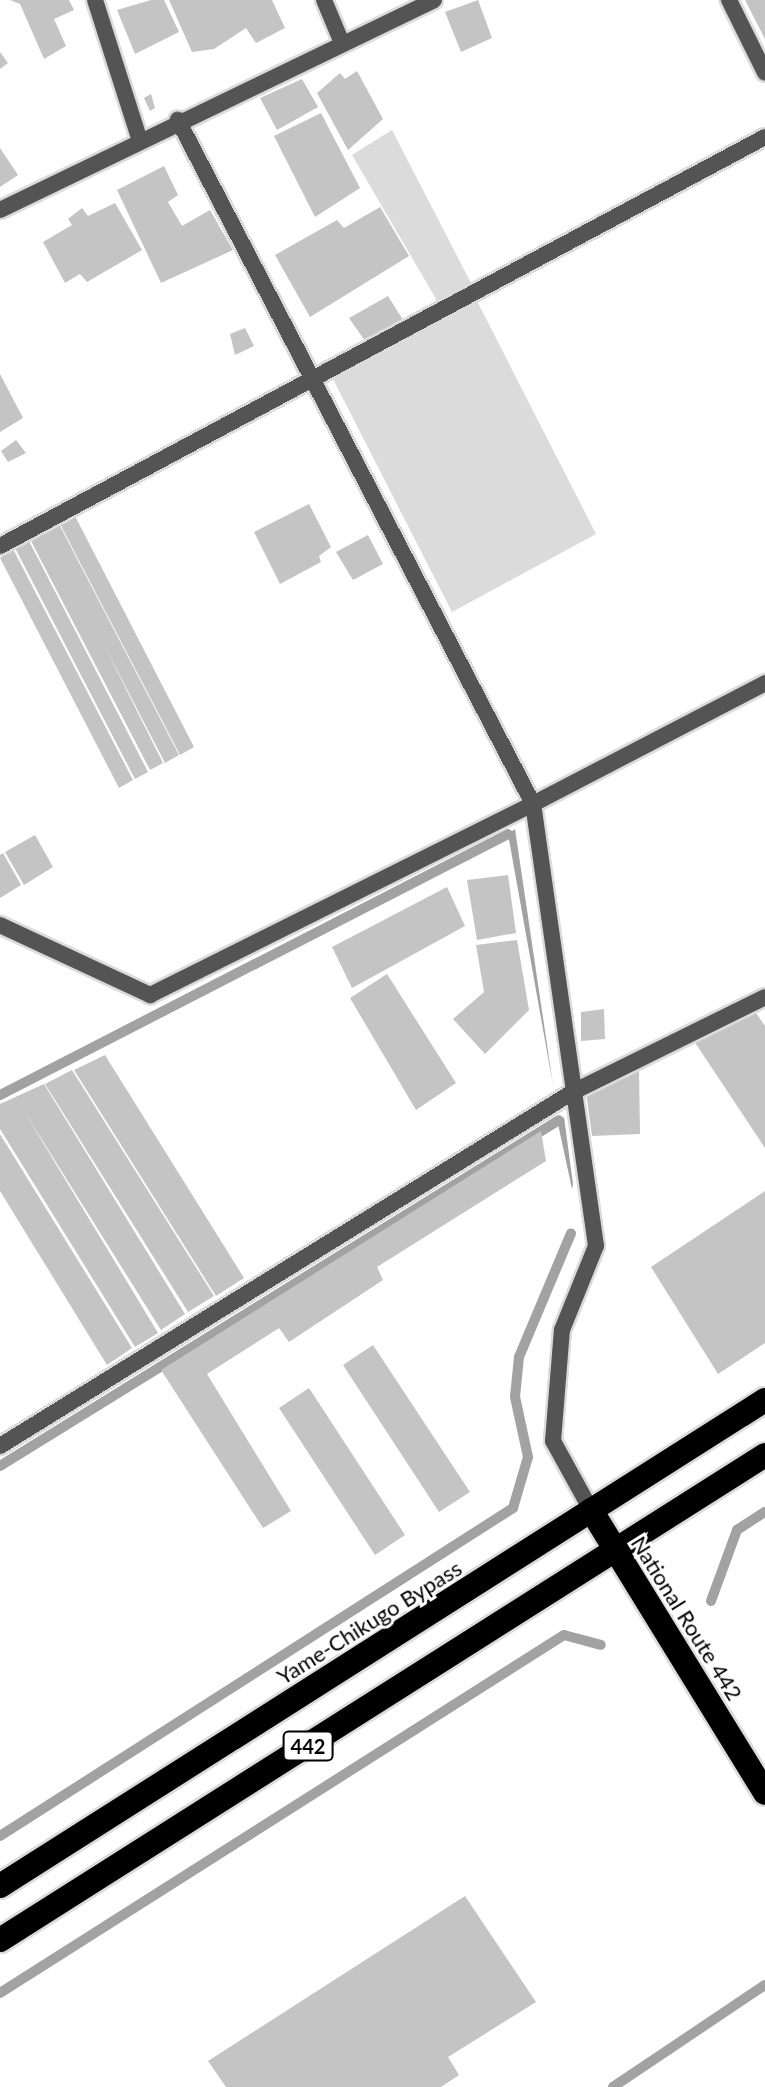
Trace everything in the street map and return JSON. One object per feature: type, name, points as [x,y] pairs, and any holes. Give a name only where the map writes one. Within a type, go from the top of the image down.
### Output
[{"type":"highway","name":"Yame-Chikugo Bypass","points":[[0,1886],[765,1400]]},
{"type":"highway","name":"442","points":[[0,1940],[765,1455]]},
{"type":"highway","name":"National Route 442","points":[[591,1510],[765,1793]]},
{"type":"street","points":[[95,0],[139,138]]},
{"type":"street","points":[[324,0],[342,43]]},
{"type":"street","points":[[0,210],[139,138],[434,0]]},
{"type":"street","points":[[729,0],[765,73]]},
{"type":"street","points":[[178,120],[315,378],[533,804],[571,1093],[596,1246],[562,1330],[553,1441],[591,1510]]},
{"type":"street","points":[[0,546],[765,137]]},
{"type":"street","points":[[0,925],[150,995],[533,804],[765,683]]},
{"type":"street","points":[[0,1446],[571,1093],[765,997]]},
{"type":"shaded area","points":[[392,130],[472,285],[439,304],[352,155]]},
{"type":"shaded area","points":[[477,301],[596,534],[452,612],[332,377]]},
{"type":"shaded area","points":[[515,829],[553,1085],[508,834]]},
{"type":"shaded area","points":[[564,1117],[573,1184],[572,1189],[558,1124]]},
{"type":"building","points":[[10,0],[69,0],[74,10],[54,19],[66,46],[44,59],[20,4]]},
{"type":"building","points":[[151,0],[164,0],[179,32],[135,54],[117,10]]},
{"type":"building","points":[[169,0],[272,0],[285,28],[256,43],[246,28],[214,49],[192,52]]},
{"type":"building","points":[[478,0],[492,38],[461,52],[445,12]]},
{"type":"building","points":[[745,0],[765,0],[765,39]]},
{"type":"building","points":[[0,52],[8,63],[0,69]]},
{"type":"building","points":[[357,71],[383,119],[348,150],[317,93],[340,73],[345,79]]},
{"type":"building","points":[[302,79],[318,107],[277,130],[260,98]]},
{"type":"building","points":[[151,94],[155,108],[150,111],[144,98]]},
{"type":"building","points":[[321,113],[360,188],[315,217],[274,136]]},
{"type":"building","points":[[0,148],[18,175],[0,187]]},
{"type":"building","points":[[164,166],[178,195],[168,202],[182,226],[210,210],[233,250],[161,283],[117,190]]},
{"type":"building","points":[[115,203],[142,250],[87,282],[80,274],[65,283],[43,242],[72,225],[68,219],[82,208],[88,216]]},
{"type":"building","points":[[380,207],[409,256],[310,317],[275,255],[337,220],[344,228]]},
{"type":"building","points":[[388,296],[403,320],[365,341],[349,318]]},
{"type":"building","points":[[245,328],[254,346],[235,355],[230,334]]},
{"type":"building","points":[[0,374],[23,418],[0,432]]},
{"type":"building","points":[[16,440],[26,453],[8,462],[1,451]]},
{"type":"building","points":[[309,504],[331,547],[319,556],[321,562],[280,584],[254,532]]},
{"type":"building","points":[[75,516],[194,747],[180,755],[60,524]]},
{"type":"building","points":[[59,524],[179,755],[165,763],[103,643],[163,763],[150,770],[30,539]]},
{"type":"building","points":[[368,535],[383,564],[353,580],[336,552]]},
{"type":"building","points":[[29,541],[148,772],[135,779],[15,548]]},
{"type":"building","points":[[13,549],[133,780],[119,788],[0,558]]},
{"type":"building","points":[[35,835],[53,867],[24,885],[5,852]]},
{"type":"building","points":[[3,853],[21,885],[0,898],[0,855]]},
{"type":"building","points":[[508,875],[516,933],[477,940],[467,880]]},
{"type":"building","points":[[447,887],[465,926],[352,988],[332,947]]},
{"type":"building","points":[[517,940],[529,1010],[485,1054],[453,1019],[484,992],[476,945]]},
{"type":"building","points":[[387,974],[456,1083],[416,1110],[350,998]]},
{"type":"building","points":[[752,1007],[765,1026],[765,1148],[694,1041]]},
{"type":"building","points":[[604,1009],[605,1039],[581,1041],[581,1012]]},
{"type":"building","points":[[105,1055],[244,1278],[216,1296],[74,1070]]},
{"type":"building","points":[[72,1070],[214,1296],[188,1312],[45,1084]]},
{"type":"building","points":[[639,1070],[640,1134],[592,1136],[586,1092]]},
{"type":"building","points":[[44,1084],[185,1314],[161,1330],[22,1108],[158,1333],[135,1347],[0,1129],[0,1104]]},
{"type":"building","points":[[541,1131],[546,1161],[377,1267],[383,1280],[289,1342],[279,1328],[207,1374],[291,1511],[263,1528],[161,1370]]},
{"type":"building","points":[[0,1134],[132,1348],[107,1365],[0,1191]]},
{"type":"building","points":[[765,1191],[765,1343],[718,1374],[651,1267]]},
{"type":"building","points":[[373,1345],[470,1492],[439,1512],[343,1365]]},
{"type":"building","points":[[309,1388],[405,1535],[375,1555],[279,1408]]},
{"type":"building","points":[[465,1896],[536,2002],[448,2057],[459,2075],[441,2087],[226,2087],[208,2061]]},
{"type":"waterway","points":[[0,1095],[508,834]]},
{"type":"waterway","points":[[0,1466],[559,1120]]},
{"type":"waterway","points":[[0,1836],[513,1508],[528,1457],[515,1397],[519,1357],[571,1233]]},
{"type":"waterway","points":[[711,1601],[737,1530],[765,1512]]},
{"type":"waterway","points":[[0,1993],[564,1635],[601,1645]]},
{"type":"waterway","points":[[613,2087],[765,1985]]}]
